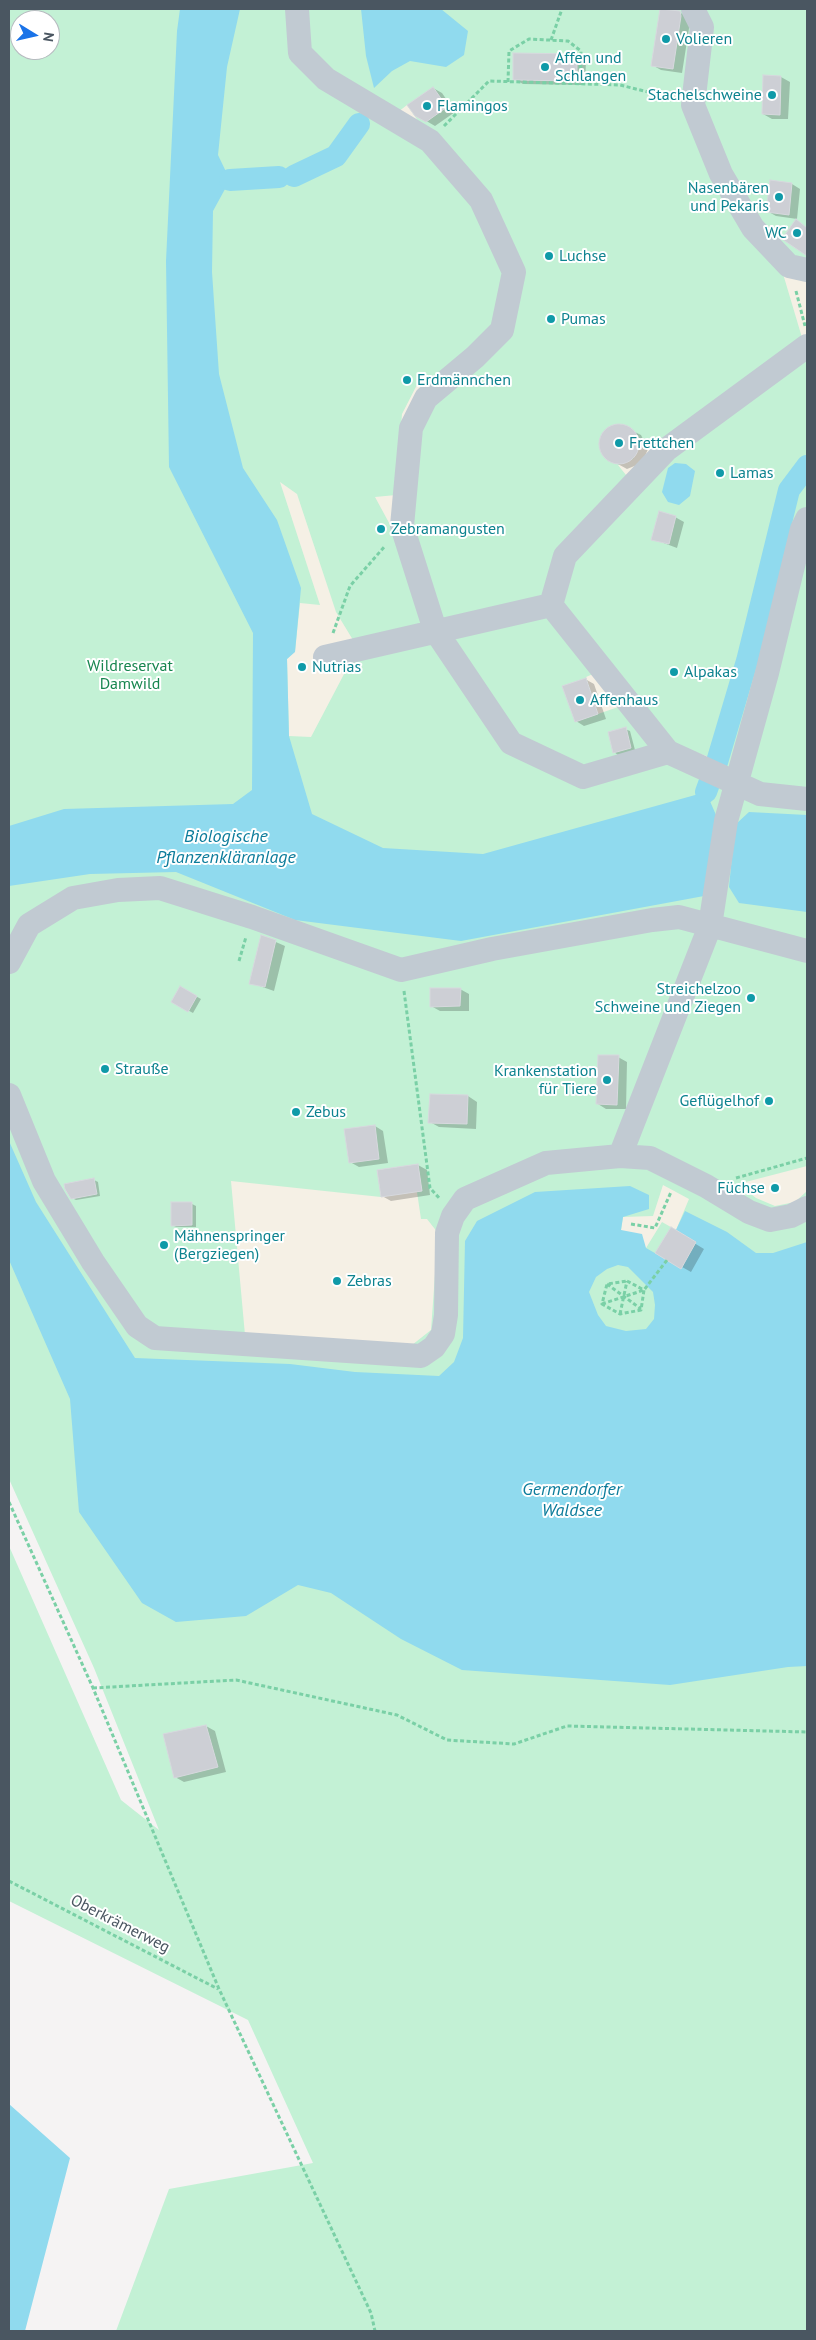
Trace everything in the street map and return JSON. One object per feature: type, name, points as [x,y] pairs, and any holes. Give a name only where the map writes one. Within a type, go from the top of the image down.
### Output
[{"type":"lane","points":[[297,9],[300,53],[326,79],[430,141],[481,200],[514,272],[502,330],[475,357],[426,398],[411,428],[402,526],[435,630],[511,743],[583,777],[668,752]]},
{"type":"lane","points":[[693,9],[702,27],[693,105],[721,174],[749,221],[798,268]]},
{"type":"lane","points":[[550,605],[565,556],[667,450],[807,346]]},
{"type":"lane","points":[[620,1156],[710,926],[726,821],[735,783],[767,673],[802,529],[807,520]]},
{"type":"lane","points":[[325,657],[435,630],[550,605]]},
{"type":"lane","points":[[550,605],[668,752],[760,794],[807,799]]},
{"type":"lane","points":[[9,962],[30,924],[73,898],[118,890],[160,888],[252,917],[401,970],[492,949],[652,920],[679,917],[807,951]]},
{"type":"lane","points":[[9,1095],[44,1182],[137,1326],[155,1338],[420,1356],[434,1347],[443,1334],[446,1315],[447,1232],[453,1216],[465,1199],[546,1164],[620,1156],[650,1158],[706,1186],[749,1212],[770,1220],[792,1216],[807,1208]]},
{"type":"path","points":[[551,40],[562,9]]},
{"type":"path","points":[[508,82],[509,51],[529,40],[551,40],[568,41],[581,51],[580,85]]},
{"type":"path","points":[[430,141],[489,81],[620,85],[693,105]]},
{"type":"path","points":[[798,268],[807,334]]},
{"type":"path","points":[[325,657],[350,586],[402,526]]},
{"type":"path","points":[[401,970],[430,1188],[453,1216]]},
{"type":"path","points":[[706,1186],[807,1158]]},
{"type":"path","points":[[631,1224],[655,1228],[680,1173]]},
{"type":"path","points":[[641,1310],[644,1290],[668,1260]]},
{"type":"path","points":[[607,1284],[627,1281],[644,1290]]},
{"type":"path","points":[[620,1314],[627,1281]]},
{"type":"path","points":[[607,1284],[641,1310]]},
{"type":"path","points":[[602,1304],[607,1284]]},
{"type":"path","points":[[602,1304],[644,1290]]},
{"type":"path","points":[[602,1304],[620,1314],[641,1310]]},
{"type":"path","points":[[9,1502],[93,1688],[219,1989],[371,2313],[375,2331]]},
{"type":"path","points":[[93,1688],[236,1680],[396,1715],[447,1740],[514,1744],[567,1726],[807,1732]]},
{"type":"path","name":"Oberkrämerweg","points":[[9,1881],[219,1989]]},
{"type":"green space","name":"Wildreservat Damwild","points":[[9,9],[807,9],[807,2331],[116,2331],[169,2189],[313,2163],[248,2020],[9,1901],[9,1546],[121,1800],[159,1830],[94,1668],[9,1479]]},
{"type":"sand","points":[[699,9],[699,104],[758,223],[789,257],[807,262],[807,354],[671,458],[571,565],[559,600],[673,744],[709,757],[700,778],[667,761],[584,785],[504,749],[433,640],[353,657],[311,737],[289,736],[287,659],[295,651],[300,603],[320,605],[280,482],[297,494],[336,612],[353,640],[424,624],[394,532],[375,497],[396,495],[402,414],[421,377],[438,379],[495,325],[504,272],[474,203],[398,112],[407,105],[523,272],[511,332],[432,401],[418,428],[409,522],[441,620],[545,597],[630,480],[618,465],[633,459],[640,443],[662,445],[803,341],[781,267],[688,107]],"holes":[[[546,616],[593,674],[586,677],[598,714],[621,706],[655,747],[582,768],[516,737],[448,637]]]},
{"type":"sand","name":"Zebras","points":[[418,1164],[422,1191],[417,1192],[421,1219],[427,1219],[438,1233],[431,1330],[412,1345],[245,1335],[231,1181],[381,1197],[377,1170]]},
{"type":"sand","name":"Füchse","points":[[807,1166],[807,1191],[795,1202],[775,1206],[756,1198],[738,1184]]},
{"type":"sand","points":[[663,1185],[689,1199],[676,1230],[662,1222],[646,1248],[621,1230],[623,1217],[653,1216]]},
{"type":"water","name":"Biologische Pflanzenkläranlage","points":[[180,9],[240,9],[227,67],[218,155],[230,180],[213,211],[212,272],[219,374],[243,468],[277,520],[301,588],[295,652],[287,659],[289,736],[312,814],[383,848],[483,854],[706,792],[716,815],[704,896],[461,941],[295,920],[176,872],[90,874],[9,886],[9,826],[64,809],[233,804],[252,790],[253,633],[169,467],[166,261],[177,31]]},
{"type":"water","points":[[361,9],[441,9],[468,31],[464,55],[446,67],[410,61],[392,71],[374,88],[366,56]]},
{"type":"water","points":[[675,463],[686,464],[695,471],[690,496],[679,505],[668,502],[662,492],[668,468]]},
{"type":"water","points":[[749,812],[807,815],[807,912],[739,903],[729,887],[735,825]]},
{"type":"water","name":"Germendorfer Waldsee","points":[[9,1141],[36,1202],[135,1358],[290,1364],[355,1372],[439,1376],[454,1362],[463,1338],[465,1241],[477,1221],[535,1192],[630,1186],[649,1195],[649,1209],[623,1217],[621,1230],[642,1234],[646,1248],[681,1268],[696,1243],[676,1230],[685,1211],[727,1232],[756,1253],[773,1253],[807,1242],[807,1666],[788,1667],[670,1685],[462,1670],[401,1639],[331,1593],[298,1585],[246,1616],[176,1622],[142,1603],[79,1512],[70,1399],[9,1260]],"holes":[[[618,1265],[628,1267],[653,1292],[655,1305],[654,1319],[646,1329],[626,1331],[606,1326],[598,1315],[589,1292],[596,1277],[607,1269]]]},
{"type":"water","points":[[9,2104],[70,2158],[25,2331],[9,2331]]},
{"type":"building","name":"Volieren","points":[[660,9],[680,11],[681,16],[673,69],[651,66]]},
{"type":"building","name":"Affen und Schlangen","points":[[513,53],[577,54],[577,81],[513,80]]},
{"type":"building","name":"Stachelschweine","points":[[763,75],[781,76],[780,115],[762,114]]},
{"type":"building","name":"Flamingos","points":[[433,87],[447,107],[426,122],[415,116],[407,105]]},
{"type":"building","name":"Nasenbären und Pekaris","points":[[770,180],[792,183],[789,215],[766,212]]},
{"type":"building","name":"WC","points":[[796,219],[807,228],[807,256],[782,239]]},
{"type":"building","name":"Frettchen","points":[[619,424],[633,430],[639,444],[633,458],[619,464],[605,458],[599,444],[605,430]]},
{"type":"building","points":[[659,511],[676,516],[669,544],[651,540]]},
{"type":"building","name":"Affenhaus","points":[[586,678],[598,714],[575,722],[562,686]]},
{"type":"building","points":[[626,727],[631,748],[613,753],[608,732]]},
{"type":"building","points":[[261,935],[276,940],[265,987],[249,984]]},
{"type":"building","points":[[180,986],[197,996],[188,1012],[171,1002]]},
{"type":"building","points":[[430,988],[461,988],[460,1006],[430,1007]]},
{"type":"building","name":"Krankenstation für Tiere","points":[[598,1055],[619,1055],[617,1105],[596,1104]]},
{"type":"building","points":[[430,1094],[468,1095],[467,1124],[428,1123]]},
{"type":"building","points":[[375,1125],[379,1159],[349,1163],[344,1129]]},
{"type":"building","points":[[418,1164],[422,1191],[381,1197],[377,1170]]},
{"type":"building","points":[[94,1178],[97,1194],[71,1199],[64,1184]]},
{"type":"building","points":[[171,1202],[192,1202],[192,1225],[171,1226]]},
{"type":"building","points":[[671,1227],[696,1242],[681,1269],[655,1253]]},
{"type":"building","points":[[206,1725],[218,1767],[174,1778],[163,1734]]},
{"type":"waterway","points":[[294,176],[336,156],[359,124]]},
{"type":"waterway","points":[[230,180],[279,177]]},
{"type":"waterway","points":[[717,762],[747,661],[789,490],[807,466]]},
{"type":"waterway","points":[[706,792],[710,781]]},
{"type":"place","name":"Volieren","points":[[666,39]]},
{"type":"place","name":"Affen und Schlangen","points":[[545,67]]},
{"type":"place","name":"Stachelschweine","points":[[772,95]]},
{"type":"place","name":"Flamingos","points":[[427,106]]},
{"type":"place","name":"Nasenbären und Pekaris","points":[[779,197]]},
{"type":"place","name":"WC","points":[[797,233]]},
{"type":"place","name":"Luchse","points":[[549,256]]},
{"type":"place","name":"Pumas","points":[[551,319]]},
{"type":"place","name":"Erdmännchen","points":[[407,380]]},
{"type":"place","name":"Frettchen","points":[[619,443]]},
{"type":"place","name":"Lamas","points":[[720,473]]},
{"type":"place","name":"Zebramangusten","points":[[381,529]]},
{"type":"place","name":"Nutrias","points":[[302,667]]},
{"type":"place","name":"Alpakas","points":[[674,672]]},
{"type":"place","name":"Affenhaus","points":[[580,700]]},
{"type":"place","name":"Streichelzoo Schweine und Ziegen","points":[[751,998]]},
{"type":"place","name":"Strauße","points":[[105,1069]]},
{"type":"place","name":"Krankenstation für Tiere","points":[[607,1080]]},
{"type":"place","name":"Geflügelhof","points":[[769,1101]]},
{"type":"place","name":"Zebus","points":[[296,1112]]},
{"type":"place","name":"Füchse","points":[[775,1188]]},
{"type":"place","name":"Mähnenspringer (Bergziegen)","points":[[164,1245]]},
{"type":"place","name":"Zebras","points":[[337,1281]]}]
